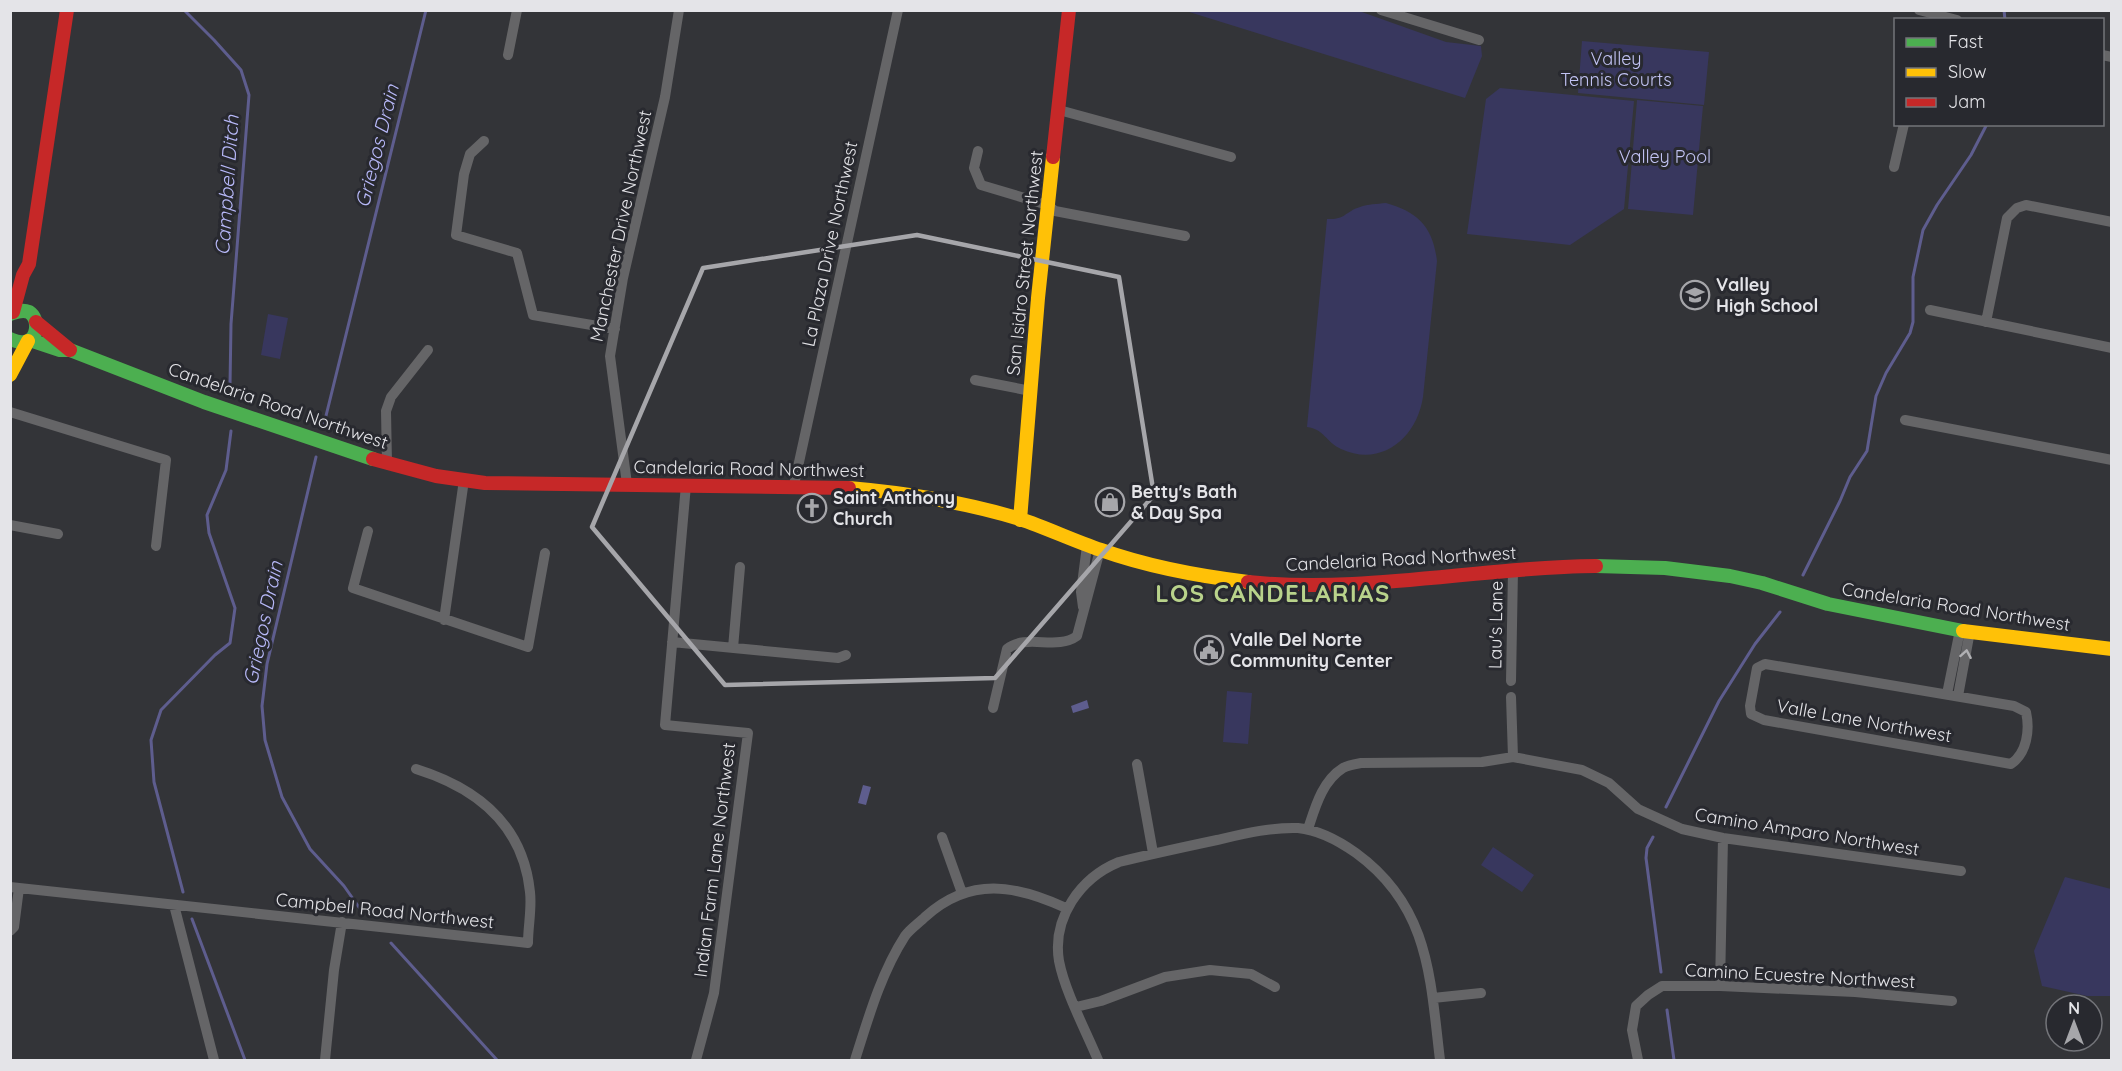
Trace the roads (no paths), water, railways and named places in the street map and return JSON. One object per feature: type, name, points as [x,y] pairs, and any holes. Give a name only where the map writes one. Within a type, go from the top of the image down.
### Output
[{"type":"main road","points":[[11,313],[19,300],[22,272],[28,264],[67,10]]},
{"type":"main road","name":"San Isidro Street Northwest","points":[[1020,519],[1030,391],[1069,10]]},
{"type":"main road","points":[[10,375],[29,340],[35,334],[30,292],[32,273],[28,264]]},
{"type":"main road","points":[[11,313],[27,312],[50,335],[62,341],[70,350]]},
{"type":"main road","points":[[10,339],[19,342],[29,340],[60,350],[70,350]]},
{"type":"main road","name":"Candelaria Road Northwest","points":[[70,350],[204,402],[387,463],[435,476],[527,485],[794,485],[877,490],[968,506],[1020,519],[1094,548],[1204,576],[1268,584],[1319,585],[1513,570],[1608,566],[1702,572],[1776,587],[1833,606],[1893,619],[2112,649]]},
{"type":"street","points":[[508,55],[518,10]]},
{"type":"street","name":"Manchester Drive Northwest","points":[[627,484],[610,356],[623,278],[664,97],[680,10]]},
{"type":"street","name":"La Plaza Drive Northwest","points":[[794,485],[898,10]]},
{"type":"street","points":[[1381,10],[1479,40]]},
{"type":"street","points":[[1919,10],[1932,17]]},
{"type":"street","points":[[1059,110],[1231,157]]},
{"type":"street","points":[[1894,167],[1904,126]]},
{"type":"street","points":[[484,141],[470,154],[464,174],[456,235],[517,253],[533,315],[615,329]]},
{"type":"street","points":[[978,151],[974,168],[981,185],[1048,205],[1055,211],[1185,237]]},
{"type":"street","points":[[1986,322],[2007,218],[2017,208],[2026,205],[2041,207],[2112,222]]},
{"type":"street","points":[[1930,310],[2112,348]]},
{"type":"street","points":[[387,463],[386,411],[390,397],[428,350]]},
{"type":"street","points":[[975,380],[1030,391]]},
{"type":"street","points":[[10,412],[166,460],[156,546]]},
{"type":"street","points":[[1905,420],[2112,460]]},
{"type":"street","points":[[444,620],[464,480]]},
{"type":"street","name":"Indian Farm Lane Northwest","points":[[686,485],[665,725],[748,733],[714,993],[696,1060]]},
{"type":"street","points":[[10,525],[58,534]]},
{"type":"street","points":[[368,531],[353,588],[528,647],[545,553]]},
{"type":"street","points":[[993,708],[1007,649],[1014,643],[1062,643],[1077,636],[1094,548]]},
{"type":"street","points":[[733,648],[740,567]]},
{"type":"street","name":"Lau's Lane","points":[[1511,681],[1513,570]]},
{"type":"street","points":[[1953,695],[1965,630]]},
{"type":"street","points":[[672,642],[838,658],[846,655]]},
{"type":"street","name":"Valle Lane Northwest","points":[[1765,664],[1953,695],[2014,706],[2026,712],[2029,724],[2020,758],[2011,764],[1764,720],[1751,714],[1750,706],[1757,668],[1765,664]]},
{"type":"street","points":[[1511,697],[1513,757]]},
{"type":"street","name":"Camino Amparo Northwest","points":[[1308,829],[1325,786],[1342,769],[1361,763],[1482,762],[1513,757],[1582,770],[1609,783],[1638,809],[1682,829],[1723,838],[1961,872]]},
{"type":"street","points":[[1137,764],[1153,854]]},
{"type":"street","name":"Campbell Road Northwest","points":[[15,888],[528,943],[530,892],[521,856],[511,835],[482,800],[458,784],[416,769]]},
{"type":"street","points":[[1098,1060],[1059,961],[1058,945],[1066,908],[1078,892],[1105,868],[1119,862],[1281,828],[1308,829],[1347,846],[1368,862],[1392,886],[1409,911],[1422,944],[1433,998],[1440,1060]]},
{"type":"street","points":[[942,837],[962,893]]},
{"type":"street","points":[[1720,986],[1723,838]]},
{"type":"street","points":[[10,931],[14,927],[15,888]]},
{"type":"street","points":[[855,1060],[886,975],[907,934],[938,906],[962,893],[989,889],[1020,890],[1066,908]]},
{"type":"street","points":[[174,905],[214,1060]]},
{"type":"street","points":[[325,1060],[334,970],[342,922]]},
{"type":"street","points":[[1076,1007],[1101,1001],[1165,977],[1210,970],[1251,974],[1275,987]]},
{"type":"street","name":"Camino Ecuestre Northwest","points":[[1638,1060],[1632,1030],[1635,1006],[1648,994],[1662,986],[1720,986],[1855,992],[1952,1001]]},
{"type":"street","points":[[1433,998],[1480,993]]},
{"type":"waterway","name":"Campbell Ditch","points":[[184,10],[241,70],[249,95],[231,324],[230,385]]},
{"type":"waterway","name":"Griegos Drain","points":[[323,428],[426,10]]},
{"type":"waterway","points":[[2004,10],[2005,18]]},
{"type":"waterway","points":[[1803,575],[1850,477],[1867,451],[1876,396],[1886,373],[1910,333],[1913,322],[1913,277],[1923,230],[1971,155],[1986,126]]},
{"type":"waterway","name":"Campbell Ditch","points":[[183,892],[154,782],[151,740],[161,710],[215,655],[230,643],[235,608],[209,533],[207,515],[226,470],[231,431]]},
{"type":"waterway","name":"Griegos Drain","points":[[316,457],[267,664],[262,706],[265,740],[282,797],[310,849],[344,886],[363,913]]},
{"type":"waterway","points":[[1666,807],[1719,701],[1755,644],[1780,612]]},
{"type":"waterway","points":[[1653,837],[1647,848],[1646,858],[1661,972]]},
{"type":"waterway","name":"Campbell Ditch","points":[[192,919],[245,1060]]},
{"type":"waterway","name":"Griegos Drain","points":[[391,943],[497,1060]]},
{"type":"waterway","points":[[1667,1010],[1674,1060]]},
{"type":"place","name":"Valley High School","points":[[1695,295]]},
{"type":"place","name":"Betty's Bath & Day Spa","points":[[1110,502]]},
{"type":"place","name":"Saint Anthony Church","points":[[812,508]]},
{"type":"place","name":"Valle Del Norte Community Center","points":[[1209,650]]},
{"type":"district","name":"LOS CANDELARIAS","points":[[1273,594]]},
{"type":"park label","name":"Valley Tennis Courts","points":[[1616,69]]},
{"type":"park label","name":"Valley Pool","points":[[1665,157]]}]
